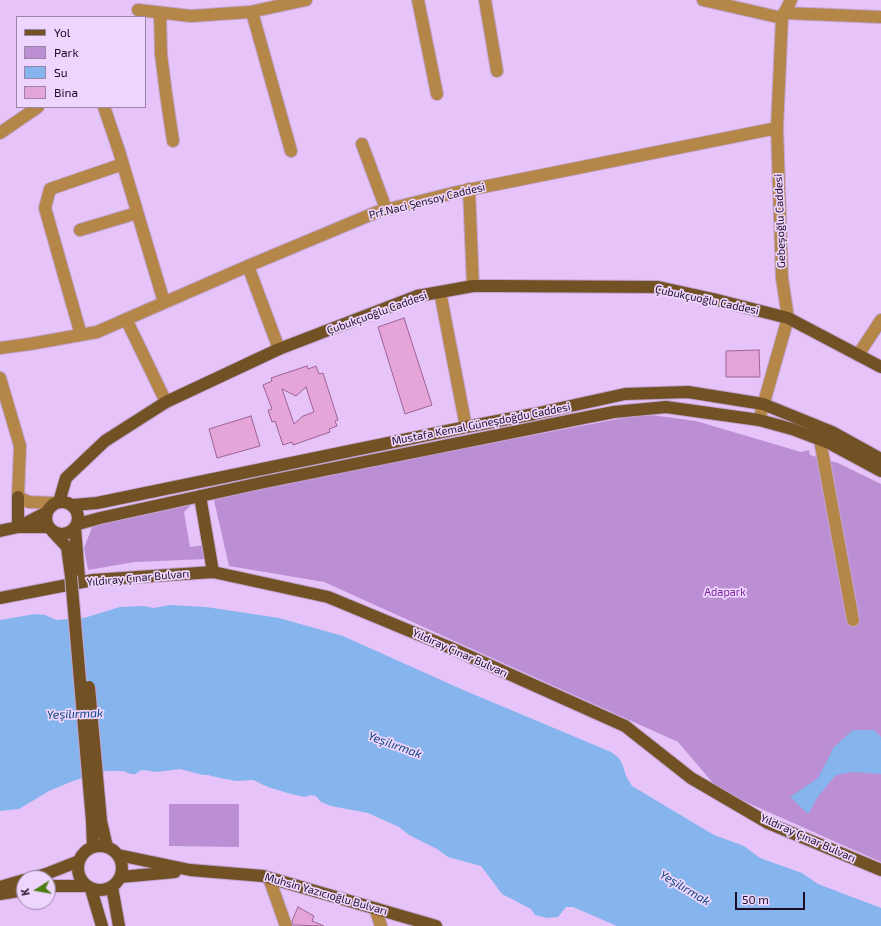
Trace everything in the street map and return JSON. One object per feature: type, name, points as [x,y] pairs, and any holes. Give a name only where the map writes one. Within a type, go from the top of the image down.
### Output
[{"type":"main road","name":"Çubukçuoğlu Caddesi","points":[[54,506],[66,478],[105,441],[166,402],[279,349],[417,296],[473,286],[658,287],[788,318],[881,367]]},
{"type":"main road","name":"Mustafa Kemal Güneşdoğdu Caddesi","points":[[73,505],[97,503],[625,394],[688,392],[763,404],[832,432],[881,458]]},
{"type":"main road","name":"Mustafa Kemal Güneşdoğdu Caddesi","points":[[77,526],[100,518],[200,496],[614,412],[666,407],[759,420],[792,429],[820,440],[881,471]]},
{"type":"main road","points":[[200,496],[213,572]]},
{"type":"main road","points":[[18,497],[18,527]]},
{"type":"main road","points":[[18,527],[64,501],[73,505],[79,514],[77,526],[75,577],[97,821],[93,847]]},
{"type":"main road","points":[[54,506],[46,517],[50,529],[67,547],[75,577]]},
{"type":"main road","points":[[0,531],[18,527],[50,529],[62,534],[67,534],[77,526]]},
{"type":"main road","name":"Yıldıray Çınar Bulvarı","points":[[0,598],[93,580],[213,572],[328,597],[451,648],[625,726],[691,778],[768,823],[881,870]]},
{"type":"main road","points":[[97,821],[107,847]]},
{"type":"main road","points":[[56,886],[88,887],[98,890],[105,890],[112,887],[120,877],[122,869],[118,855],[113,850],[107,847],[93,847],[82,854],[77,867],[81,880],[88,887],[102,926]]},
{"type":"main road","name":"Muhsin Yazıcıoğlu Bulvarı","points":[[118,855],[190,870],[263,876],[436,926]]},
{"type":"main road","points":[[56,870],[79,861]]},
{"type":"main road","name":"Muhsin Yazıcıoğlu Bulvarı","points":[[120,877],[190,870]]},
{"type":"main road","points":[[0,887],[16,882]]},
{"type":"main road","points":[[112,887],[119,926]]},
{"type":"main road","points":[[0,894],[16,891]]},
{"type":"street","points":[[137,9],[191,16],[252,12],[306,0]]},
{"type":"street","points":[[418,0],[437,94]]},
{"type":"street","points":[[485,0],[497,71]]},
{"type":"street","points":[[703,0],[783,16],[881,17]]},
{"type":"street","points":[[783,16],[790,0]]},
{"type":"street","points":[[252,12],[291,152]]},
{"type":"street","points":[[160,13],[161,54],[173,141]]},
{"type":"street","name":"Gebeşoğlu Caddesi","points":[[759,420],[788,318],[782,278],[777,128],[783,16]]},
{"type":"street","points":[[0,133],[37,108]]},
{"type":"street","points":[[104,108],[123,164],[164,302]]},
{"type":"street","name":"Prf.Naci Şensoy Caddesi","points":[[0,348],[97,332],[248,266],[386,209],[469,190],[777,128]]},
{"type":"street","points":[[362,144],[386,209]]},
{"type":"street","points":[[81,335],[44,208],[50,188],[123,164]]},
{"type":"street","points":[[469,190],[473,286]]},
{"type":"street","points":[[80,230],[137,213]]},
{"type":"street","points":[[248,266],[279,349]]},
{"type":"street","points":[[440,292],[466,427]]},
{"type":"street","points":[[126,319],[166,402]]},
{"type":"street","points":[[858,355],[881,320]]},
{"type":"street","points":[[0,378],[20,446],[18,497],[28,502],[54,506]]},
{"type":"street","points":[[820,440],[853,620]]},
{"type":"street","points":[[269,878],[286,926]]},
{"type":"street","points":[[375,908],[381,926]]},
{"type":"green space","name":"Adapark","points":[[644,414],[696,421],[801,452],[809,450],[810,455],[838,463],[881,484],[881,862],[719,790],[678,742],[324,582],[229,566],[213,496]]},
{"type":"green space","points":[[181,503],[191,505],[184,512],[190,547],[204,545],[207,559],[135,562],[88,570],[84,548],[93,525]]},
{"type":"green space","points":[[169,804],[239,804],[239,847],[169,846]]},
{"type":"water","name":"Yeşilırmak","points":[[169,605],[206,607],[279,618],[343,636],[461,689],[611,752],[619,758],[626,776],[632,786],[714,835],[744,846],[760,858],[802,873],[818,884],[881,908],[881,926],[617,926],[573,907],[566,907],[558,917],[547,918],[535,915],[531,909],[502,894],[481,866],[448,857],[437,849],[409,835],[399,827],[368,813],[331,806],[321,802],[316,796],[310,795],[305,797],[291,794],[268,787],[253,780],[236,781],[180,769],[157,772],[143,770],[136,774],[123,771],[105,771],[73,781],[49,791],[19,809],[0,811],[0,620],[35,614],[45,615],[56,620],[84,618],[120,607],[144,606],[154,608]]},
{"type":"water","points":[[853,730],[874,730],[881,737],[881,774],[852,772],[836,775],[819,795],[808,814],[790,797],[818,778],[834,747]]},
{"type":"building","points":[[404,318],[432,405],[405,414],[378,327]]},
{"type":"building","points":[[759,350],[760,377],[726,377],[726,351]]},
{"type":"building","points":[[307,366],[308,369],[316,366],[319,374],[323,373],[338,420],[335,421],[337,426],[329,429],[330,432],[293,445],[292,442],[283,445],[275,421],[272,422],[268,410],[272,409],[263,385],[272,381],[271,378]],"holes":[[[306,387],[314,412],[303,416],[294,424],[282,389],[296,396]]]},
{"type":"building","points":[[251,416],[260,446],[217,458],[209,429]]},
{"type":"building","points":[[298,907],[314,916],[312,921],[324,926],[293,925],[292,921]]}]
